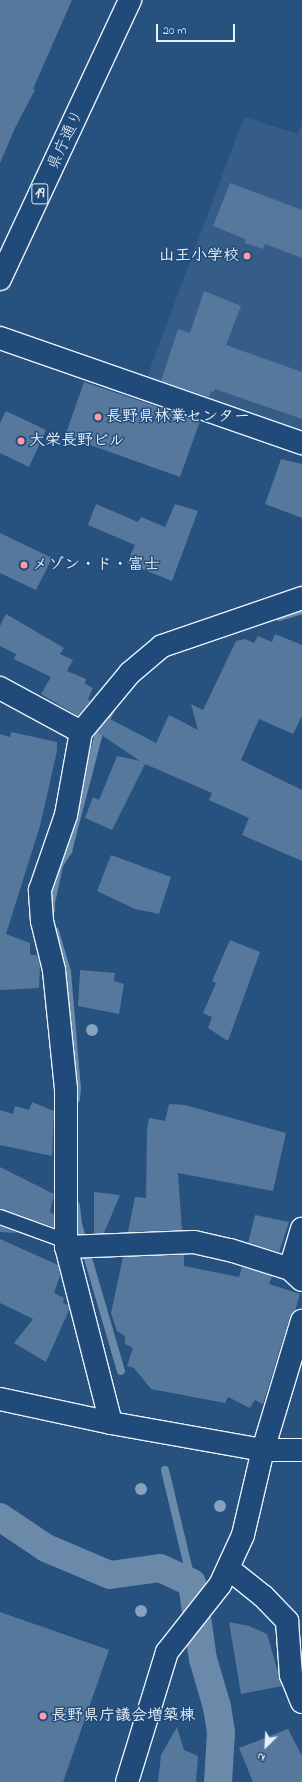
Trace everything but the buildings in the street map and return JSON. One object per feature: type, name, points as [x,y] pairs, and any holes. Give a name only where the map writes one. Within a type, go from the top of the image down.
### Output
[{"type":"main road","name":"県庁通り","points":[[0,279],[130,0]]},
{"type":"main road","points":[[0,338],[302,443]]},
{"type":"main road","points":[[111,1423],[74,1245],[66,1089],[54,970],[42,921],[40,890],[66,815],[81,732],[130,673],[162,646],[302,598]]},
{"type":"main road","points":[[0,688],[81,732]]},
{"type":"main road","points":[[74,1245],[194,1242],[230,1250],[296,1274],[302,1228]]},
{"type":"main road","points":[[126,1782],[167,1652],[225,1577],[243,1535],[263,1450],[302,1321]]},
{"type":"main road","points":[[0,1399],[111,1423],[263,1450],[302,1450]]},
{"type":"main road","points":[[225,1577],[263,1596],[287,1621],[291,1675],[302,1702]]},
{"type":"lane","points":[[0,1217],[74,1245]]},
{"type":"shaded area","name":"山王小学校","points":[[244,117],[298,134],[302,124],[302,432],[147,377]]},
{"type":"waterway","points":[[279,617],[302,610]]},
{"type":"waterway","points":[[51,910],[51,903],[59,865],[68,851],[99,733],[110,711]]},
{"type":"waterway","points":[[55,931],[67,972],[77,1088],[76,1099]]},
{"type":"waterway","points":[[76,1206],[78,1224],[121,1371]]},
{"type":"waterway","points":[[165,1470],[192,1583]]},
{"type":"waterway","points":[[0,1517],[46,1548],[110,1575],[160,1568],[192,1583],[203,1659],[217,1707],[221,1733],[218,1782]]},
{"type":"place","name":"山王小学校","points":[[247,256]]},
{"type":"place","name":"長野県林業センター","points":[[98,417]]},
{"type":"place","name":"大栄長野ビル","points":[[21,441]]},
{"type":"place","name":"メゾン・ド・富士","points":[[24,565]]},
{"type":"place","name":"長野県庁議会増築棟","points":[[43,1716]]}]
